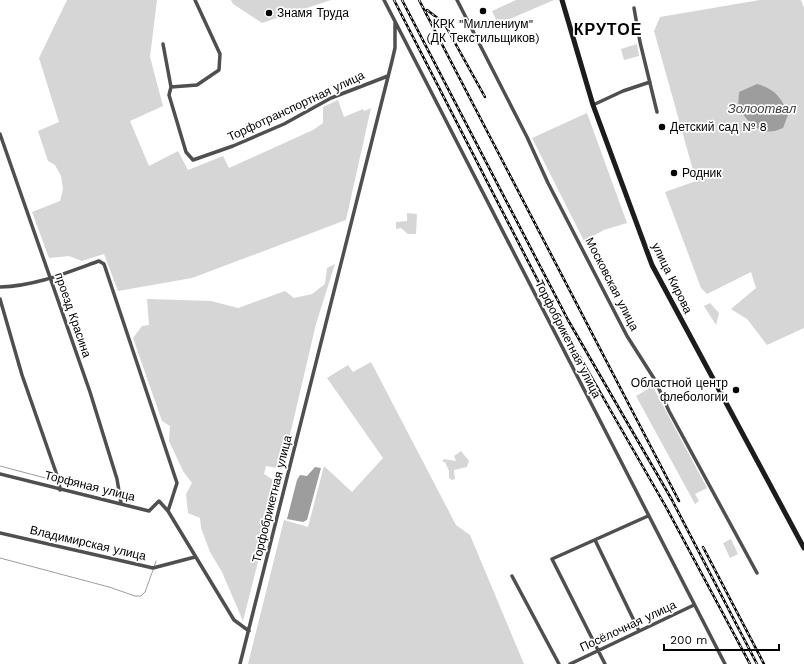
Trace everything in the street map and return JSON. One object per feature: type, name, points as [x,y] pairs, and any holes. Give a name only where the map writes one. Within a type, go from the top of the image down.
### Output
[{"type":"street","points":[[171,87],[197,85],[219,70],[220,54],[195,0]]},
{"type":"street","name":"Торфобрикетная улица","points":[[384,0],[725,664]]},
{"type":"street","name":"Московская улица","points":[[457,0],[527,137],[548,183],[627,336],[655,380],[669,411],[757,573]]},
{"type":"street","name":"улица Кирова","points":[[562,0],[592,105],[652,265],[804,548]]},
{"type":"street","points":[[634,8],[657,112]]},
{"type":"street","name":"Торфобрикетная улица","points":[[240,664],[395,48],[394,22]]},
{"type":"street","name":"Торфотранспортная улица","points":[[163,44],[171,87],[169,94],[171,102],[186,152],[193,160],[233,146],[284,124],[331,98],[388,76]]},
{"type":"street","points":[[592,105],[650,82]]},
{"type":"street","name":"проезд Красина","points":[[0,134],[90,392],[117,479],[121,504]]},
{"type":"street","points":[[0,288],[21,286],[50,278],[99,261],[104,264],[177,483],[168,511],[195,558],[234,620],[249,631]]},
{"type":"street","points":[[0,299],[20,368],[59,481],[60,490]]},
{"type":"street","name":"Торфяная улица","points":[[0,474],[149,511],[159,501],[168,511]]},
{"type":"street","points":[[605,664],[552,559],[648,516]]},
{"type":"street","name":"Владимирская улица","points":[[0,533],[153,568],[195,558]]},
{"type":"street","points":[[595,540],[640,631]]},
{"type":"street","points":[[512,576],[559,664]]},
{"type":"street","name":"Посёлочная улица","points":[[570,664],[694,606]]},
{"type":"shaded area","points":[[67,0],[157,0],[150,57],[163,106],[130,121],[149,166],[178,151],[188,170],[223,156],[229,168],[313,130],[323,123],[323,107],[338,100],[344,117],[363,109],[364,111],[371,108],[346,220],[192,278],[118,291],[104,254],[82,261],[69,256],[49,258],[32,212],[60,201],[63,189],[61,176],[55,165],[48,161],[38,131],[59,122],[39,58]]},
{"type":"shaded area","name":"Знамя Труда","points":[[231,0],[331,0],[262,23],[233,4]]},
{"type":"shaded area","points":[[516,0],[554,0],[498,24],[492,11]]},
{"type":"shaded area","points":[[760,0],[801,0],[804,8],[804,328],[767,345],[747,319],[731,309],[756,288],[751,272],[707,294],[701,288],[665,192],[696,181],[654,31],[660,17]]},
{"type":"shaded area","points":[[637,44],[639,56],[624,60],[621,49]]},
{"type":"shaded area","points":[[587,113],[627,223],[604,230],[584,241],[532,138]]},
{"type":"shaded area","points":[[407,213],[417,214],[416,234],[408,234],[401,228],[396,229],[396,222],[407,221]]},
{"type":"shaded area","points":[[335,264],[316,324],[282,469],[266,466],[264,474],[278,483],[243,621],[222,572],[210,552],[201,528],[200,518],[188,513],[186,494],[192,483],[183,471],[169,441],[170,426],[162,421],[133,338],[142,326],[149,325],[147,299],[211,301],[238,308],[285,291],[294,298],[312,294],[325,284],[327,268]]},
{"type":"shaded area","points":[[710,303],[719,313],[716,325],[704,306]]},
{"type":"shaded area","points":[[371,362],[456,525],[470,535],[524,664],[248,664],[284,520],[308,527],[324,466],[352,492],[383,458],[327,378],[348,365],[353,372]]},
{"type":"shaded area","points":[[651,383],[707,488],[695,494],[699,501],[695,504],[636,396],[648,389],[646,386]]},
{"type":"shaded area","points":[[461,451],[469,461],[467,467],[454,470],[455,479],[452,480],[449,478],[449,471],[445,462],[442,462],[444,459],[456,461],[454,456]]},
{"type":"shaded area","points":[[731,539],[738,554],[730,558],[723,543]]},
{"type":"water","name":"Золоотвал","points":[[757,84],[769,89],[777,95],[783,104],[788,115],[783,128],[775,131],[763,131],[747,120],[738,108],[739,92]]},
{"type":"water","points":[[315,467],[321,468],[307,520],[303,522],[287,519],[297,480],[300,475],[307,476]]},
{"type":"waterway","points":[[0,466],[49,479]]},
{"type":"waterway","points":[[0,558],[109,587],[135,596],[141,596],[145,592],[153,570]]},
{"type":"waterway","points":[[154,567],[156,561]]},
{"type":"railway","points":[[394,0],[553,310],[666,507],[750,664]]},
{"type":"railway","points":[[402,0],[568,320],[672,500],[757,664]]},
{"type":"railway","points":[[419,0],[679,501]]},
{"type":"railway","points":[[427,10],[444,23],[485,97]]},
{"type":"railway","points":[[703,547],[764,664]]},
{"type":"place","name":"КРК \"Миллениум\" (ДК Текстильщиков)","points":[[483,11]]},
{"type":"place","name":"Знамя Труда","points":[[269,13]]},
{"type":"place","name":"Детский сад № 8","points":[[662,127]]},
{"type":"place","name":"Родник","points":[[674,173]]},
{"type":"place","name":"Областной центр флебологии","points":[[736,390]]},
{"type":"district","name":"КРУТОЕ","points":[[608,29]]}]
